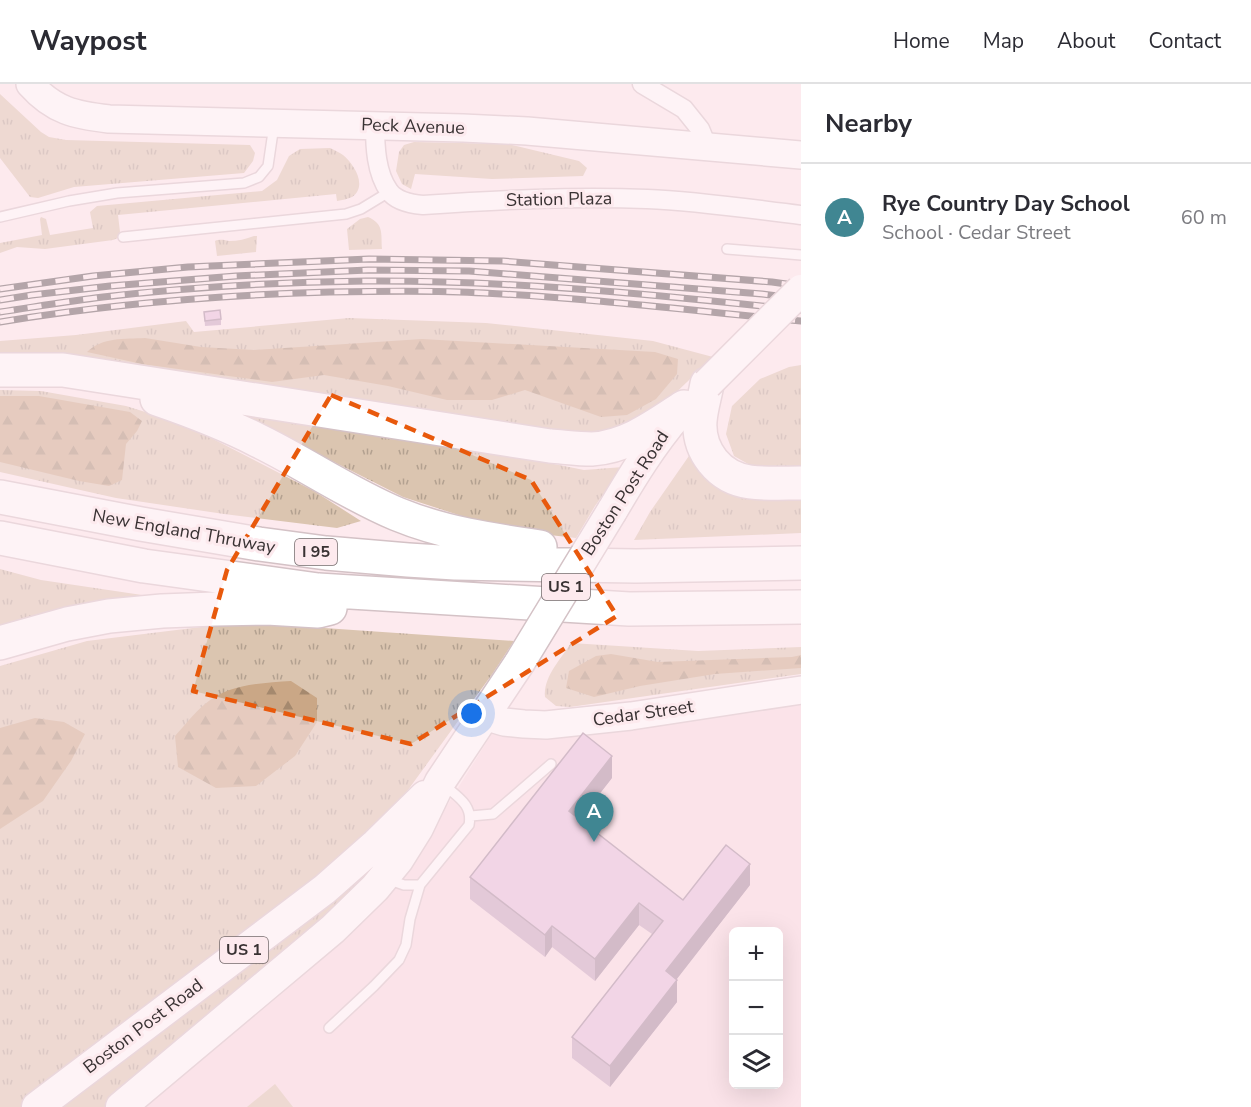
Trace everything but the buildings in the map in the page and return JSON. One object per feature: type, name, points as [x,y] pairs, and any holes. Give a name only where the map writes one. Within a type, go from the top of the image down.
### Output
[{"type":"highway","points":[[1,370],[63,370],[572,448],[609,447],[630,440],[684,407]]},
{"type":"highway","points":[[1,370],[63,379],[152,397],[170,403],[258,440],[356,494],[397,513],[439,528],[482,539],[545,547],[636,566]]},
{"type":"highway","points":[[707,384],[700,420],[700,433],[714,464],[735,478],[749,482],[801,483]]},
{"type":"highway","name":"New England Thruway","points":[[0,497],[207,536],[326,553],[455,563],[636,566],[801,563]]},
{"type":"highway","name":"New England Thruway","points":[[0,538],[87,556],[213,576],[375,595],[629,609],[801,607]]},
{"type":"highway","points":[[0,643],[67,624],[109,616],[215,609],[318,611],[375,595]]},
{"type":"main road","name":"Boston Post Road","points":[[121,1107],[325,936],[352,911],[398,860],[418,828],[440,782],[520,662],[642,460],[661,433],[801,290]]},
{"type":"main road","name":"Boston Post Road","points":[[37,1107],[325,889],[440,782]]},
{"type":"street","points":[[642,84],[684,109],[700,129],[707,146]]},
{"type":"street","name":"Peck Avenue","points":[[32,85],[52,104],[68,112],[109,119],[527,131],[801,155]]},
{"type":"street","points":[[375,125],[375,147],[382,179],[389,192]]},
{"type":"street","name":"Station Plaza","points":[[389,192],[410,204],[423,205],[518,199],[631,198],[801,215]]},
{"type":"street","name":"Cedar Street","points":[[484,716],[504,722],[546,724],[631,716],[801,690]]},
{"type":"lane","points":[[0,217],[69,201],[117,193],[244,183],[259,177],[267,166],[274,123]]},
{"type":"lane","points":[[123,237],[346,214],[389,192]]},
{"type":"lane","points":[[727,249],[801,255]]},
{"type":"lane","points":[[471,816],[493,814],[551,764]]},
{"type":"lane","points":[[329,1028],[399,960],[406,945],[410,919],[420,885],[469,825],[471,816],[466,805],[440,782]]},
{"type":"lane","points":[[383,878],[404,885],[420,885]]},
{"type":"highlighted area","points":[[331,395],[531,480],[617,616],[411,744],[193,691],[227,570]]},
{"type":"shaded area","points":[[801,693],[801,1107],[137,1107],[411,863],[493,732]]},
{"type":"green space","points":[[0,94],[49,137],[66,140],[250,145],[255,153],[253,161],[244,173],[74,187],[38,198],[30,197],[0,158]]},
{"type":"green space","points":[[414,142],[508,144],[579,161],[587,168],[583,176],[492,179],[415,174],[411,189],[402,184],[396,171],[399,152],[404,145]]},
{"type":"green space","points":[[330,148],[347,159],[358,175],[359,187],[350,198],[337,201],[336,194],[118,215],[120,232],[118,238],[113,240],[45,249],[17,247],[0,253],[0,243],[42,235],[41,217],[46,219],[50,235],[93,228],[90,212],[97,206],[262,191],[277,180],[289,156],[300,149]]},
{"type":"green space","points":[[368,217],[379,226],[382,249],[349,250],[347,229],[360,219]]},
{"type":"green space","points":[[257,236],[256,252],[217,256],[215,241],[236,241]]},
{"type":"green space","points":[[349,318],[486,323],[653,341],[713,357],[635,432],[615,439],[66,359],[0,353],[0,341],[76,335],[186,321],[194,332]]},
{"type":"green space","points":[[145,338],[201,347],[254,350],[422,339],[655,352],[678,359],[677,374],[656,399],[627,415],[601,417],[525,390],[492,400],[447,400],[388,386],[324,375],[272,382],[142,364],[87,352],[107,341]]},
{"type":"green space","points":[[801,365],[801,476],[757,469],[734,456],[726,434],[732,406],[760,379],[789,367]]},
{"type":"green space","points":[[0,390],[41,391],[126,406],[184,424],[314,491],[361,521],[337,528],[224,514],[116,498],[0,472]]},
{"type":"green space","points":[[0,396],[39,396],[130,412],[142,421],[126,444],[122,480],[109,486],[0,462]]},
{"type":"green space","points":[[235,412],[504,454],[584,470],[623,467],[595,506],[576,538],[532,533],[477,521],[403,497]]},
{"type":"green space","points":[[691,453],[801,497],[801,533],[634,540],[650,512]]},
{"type":"green space","points":[[0,569],[41,580],[169,599],[0,629]]},
{"type":"green space","points":[[209,626],[295,626],[514,641],[400,801],[343,861],[27,1107],[0,1107],[0,666],[87,641]]},
{"type":"green space","points":[[571,643],[698,651],[801,647],[801,674],[570,707],[556,706],[545,697],[545,690],[553,668]]},
{"type":"green space","points":[[611,654],[658,662],[801,655],[801,668],[715,674],[640,686],[594,697],[566,688],[569,671],[596,656]]},
{"type":"green space","points":[[291,681],[317,698],[317,722],[295,756],[256,786],[216,788],[178,767],[175,736],[193,715],[214,697],[235,688]]},
{"type":"green space","points":[[35,718],[64,722],[85,734],[71,761],[43,801],[0,829],[0,728]]},
{"type":"green space","points":[[380,857],[370,879],[109,1107],[56,1107]]},
{"type":"green space","points":[[275,1084],[293,1107],[247,1107]]},
{"type":"railway","points":[[0,289],[93,276],[188,267],[369,259],[503,261],[801,286]]},
{"type":"railway","points":[[0,300],[110,286],[236,276],[368,270],[469,271],[801,299]]},
{"type":"railway","points":[[0,312],[169,290],[366,281],[530,286],[801,310]]},
{"type":"railway","points":[[0,322],[123,305],[206,298],[289,293],[407,291],[563,298],[801,321]]},
{"type":"place","name":"Rye Country Day School","points":[[594,842]]}]
